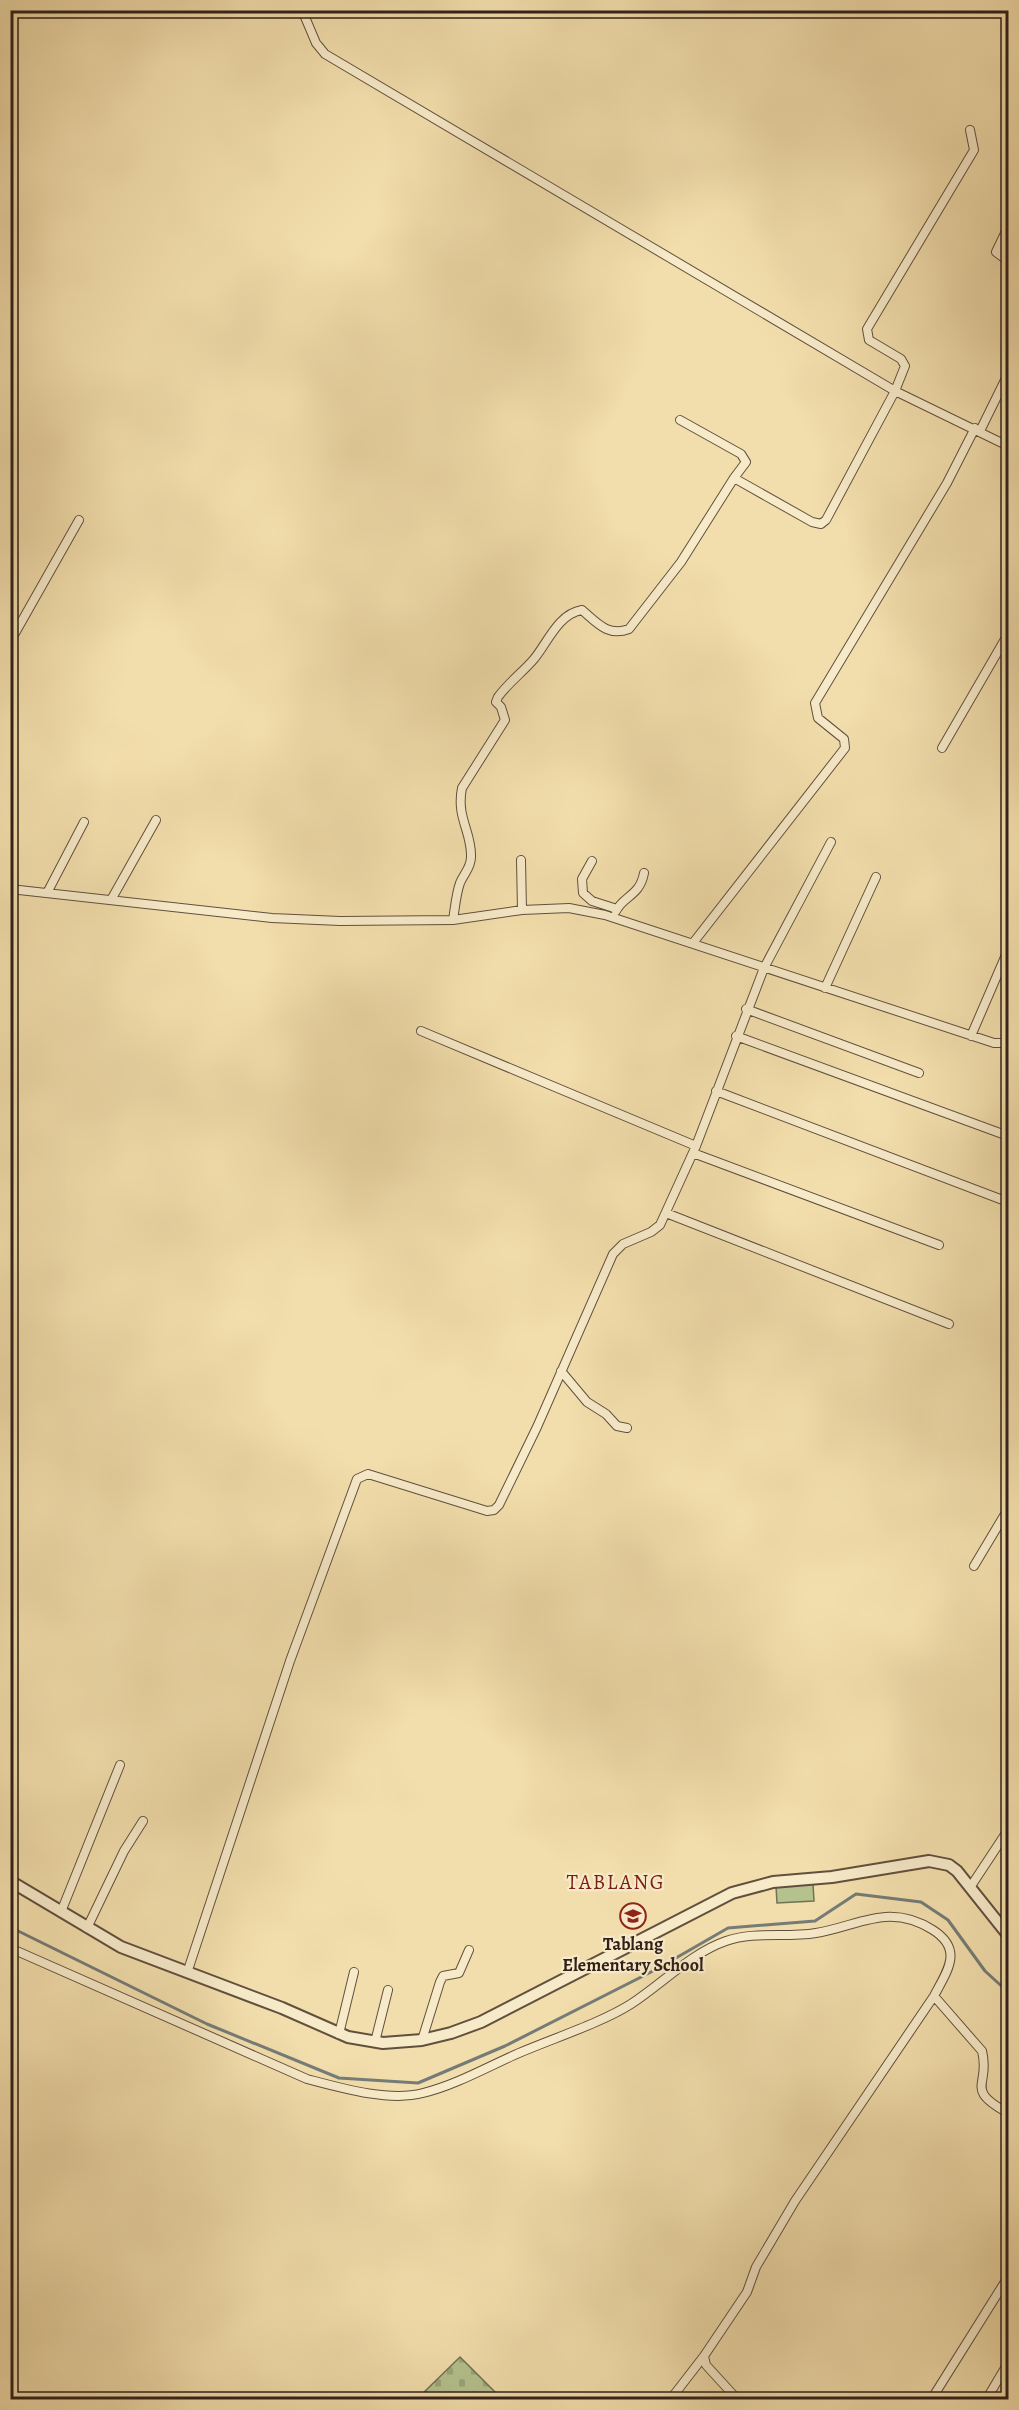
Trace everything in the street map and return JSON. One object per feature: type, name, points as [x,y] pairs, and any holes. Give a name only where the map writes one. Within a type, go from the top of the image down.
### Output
[{"type":"street","points":[[302,10],[316,43],[325,54],[895,391],[1008,446]]},
{"type":"street","points":[[734,478],[812,522],[821,524],[826,520],[903,372],[903,362],[869,340],[867,329],[974,150],[970,130]]},
{"type":"street","points":[[1008,226],[996,252],[1008,261]]},
{"type":"street","points":[[693,943],[845,748],[844,739],[818,718],[815,703],[947,483],[1008,374]]},
{"type":"street","points":[[453,920],[460,883],[470,866],[472,855],[462,821],[460,801],[462,788],[504,720],[501,707],[496,702],[498,697],[533,659],[556,627],[573,611],[582,610],[607,631],[618,633],[629,629],[681,562],[746,462],[741,454],[680,420]]},
{"type":"street","points":[[10,642],[79,520]]},
{"type":"street","points":[[942,748],[1008,634]]},
{"type":"street","points":[[111,900],[156,820]]},
{"type":"street","points":[[47,893],[84,822]]},
{"type":"street","points":[[188,1971],[290,1661],[357,1479],[368,1474],[487,1511],[494,1510],[537,1427],[617,1248],[651,1232],[660,1225],[695,1150],[746,1009],[764,968],[831,842]]},
{"type":"street","points":[[521,860],[522,909]]},
{"type":"street","points":[[592,861],[582,879],[583,893],[592,901],[617,909]]},
{"type":"street","points":[[614,918],[617,909],[630,899],[642,884],[645,873]]},
{"type":"street","points":[[825,987],[876,877]]},
{"type":"street","points":[[10,889],[272,918],[340,921],[453,920],[522,909],[569,908],[614,918],[693,943],[971,1036],[994,1043],[1008,1043]]},
{"type":"street","points":[[971,1036],[1008,950]]},
{"type":"street","points":[[746,1009],[919,1073]]},
{"type":"street","points":[[421,1031],[695,1150],[939,1245]]},
{"type":"street","points":[[736,1036],[1008,1136]]},
{"type":"street","points":[[716,1091],[1008,1202]]},
{"type":"street","points":[[666,1213],[949,1324]]},
{"type":"street","points":[[561,1371],[587,1402],[606,1414],[620,1428],[627,1428]]},
{"type":"street","points":[[974,1566],[1008,1509]]},
{"type":"street","points":[[61,1912],[120,1765]]},
{"type":"street","points":[[87,1928],[114,1870],[143,1821]]},
{"type":"street","points":[[971,1886],[1008,1830]]},
{"type":"street","points":[[10,1881],[121,1947],[188,1971],[339,2034],[375,2042],[422,2040],[481,2022],[732,1893],[773,1882],[832,1877],[929,1861],[949,1865],[971,1886],[1008,1935]]},
{"type":"street","points":[[10,1948],[307,2079],[357,2092],[405,2094],[429,2092],[629,2005],[710,1948],[738,1938],[815,1933],[868,1917],[897,1917],[925,1925],[939,1934],[949,1945],[952,1954],[950,1966],[934,1996],[795,2201],[756,2266],[747,2292],[704,2356],[670,2400]]},
{"type":"street","points":[[422,2040],[443,1976],[459,1972],[469,1950]]},
{"type":"street","points":[[339,2034],[354,1972]]},
{"type":"street","points":[[375,2042],[388,1990]]},
{"type":"street","points":[[934,1996],[982,2051],[985,2060],[980,2083],[982,2093],[990,2103],[1008,2114]]},
{"type":"street","points":[[931,2400],[1008,2277]]},
{"type":"street","points":[[704,2356],[706,2365],[738,2400]]},
{"type":"street","points":[[986,2400],[1008,2362]]},
{"type":"street","points":[[697,2365],[706,2365]]},
{"type":"green space","points":[[813,1884],[814,1901],[777,1903],[776,1886]]},
{"type":"green space","points":[[460,2357],[502,2399],[417,2399]]},
{"type":"waterway","points":[[10,1927],[207,2024],[339,2078],[418,2083],[505,2046],[655,1970],[728,1928],[815,1921],[856,1894],[921,1902],[948,1920],[985,1971],[1008,1992]]},
{"type":"place","name":"Tablang Elementary School","points":[[633,1916]]},
{"type":"district","name":"TABLANG","points":[[616,1882]]}]
